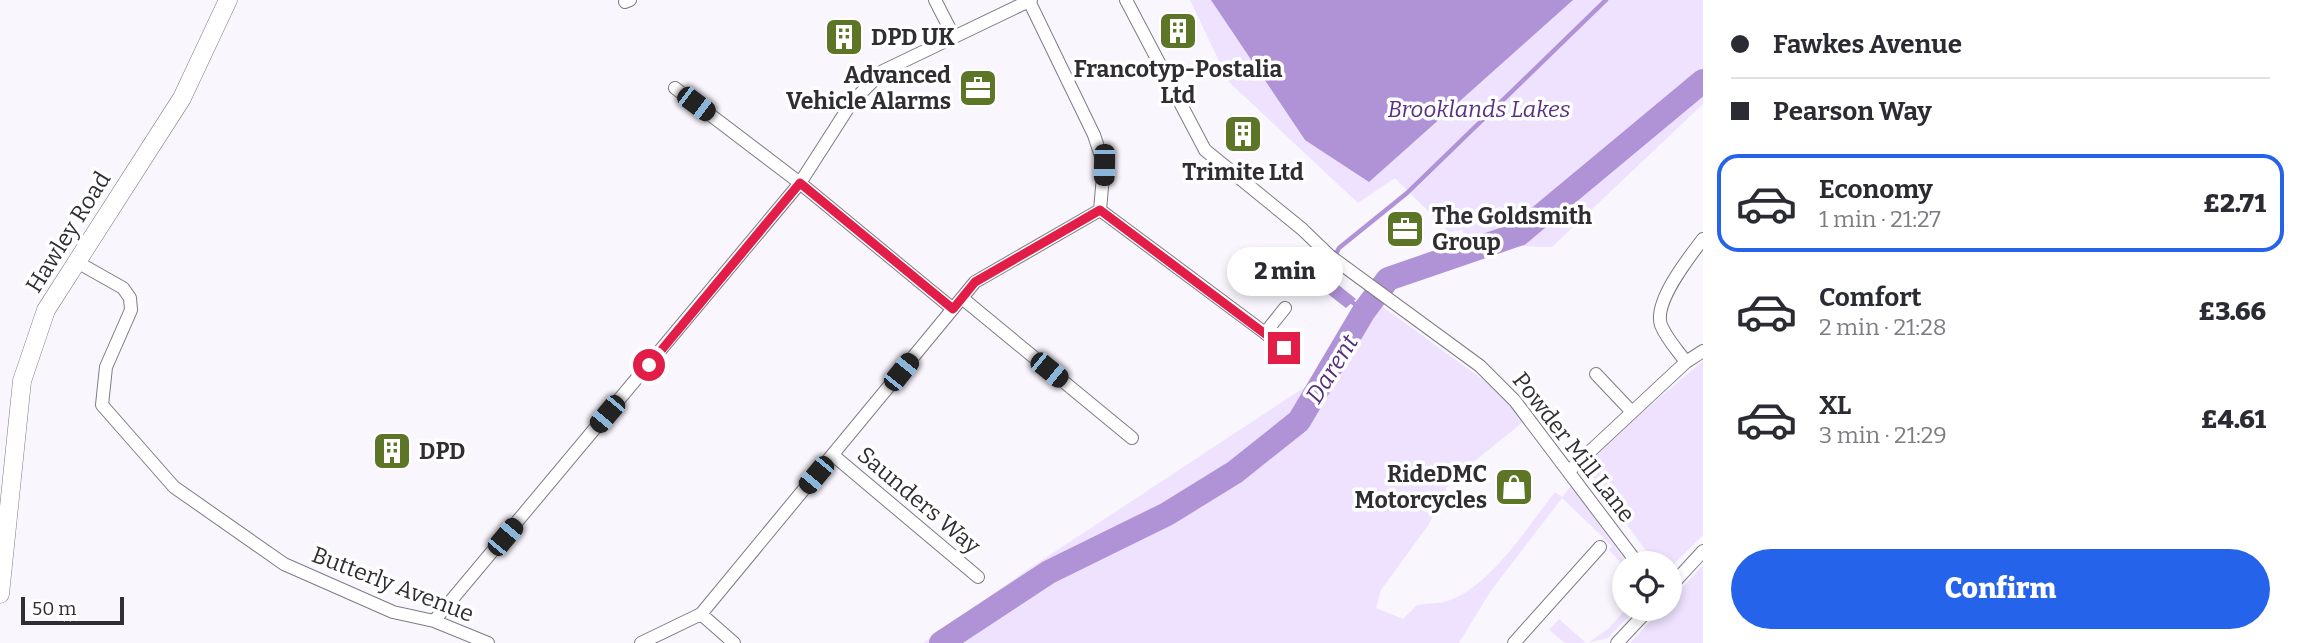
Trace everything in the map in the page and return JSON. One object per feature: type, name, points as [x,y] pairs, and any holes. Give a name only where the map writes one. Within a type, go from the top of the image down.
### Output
[{"type":"main road","name":"Hawley Road","points":[[0,594],[22,381],[46,310],[182,98],[228,0]]},
{"type":"street","points":[[935,0],[954,37]]},
{"type":"street","points":[[434,621],[800,183],[845,110],[883,71],[1030,0],[1098,145],[1104,165],[1100,210]]},
{"type":"street","name":"Powder Mill Lane","points":[[1126,0],[1205,150],[1302,229],[1333,259],[1489,374],[1515,401],[1628,551]]},
{"type":"street","points":[[675,88],[800,183],[953,309]]},
{"type":"street","points":[[641,643],[701,614],[975,282],[1100,210]]},
{"type":"street","points":[[1100,210],[1284,348]]},
{"type":"street","points":[[1686,362],[1661,326],[1660,313],[1679,271],[1703,239]]},
{"type":"street","name":"Butterly Avenue","points":[[77,261],[123,288],[130,298],[131,310],[106,367],[102,405],[174,487],[284,564],[393,612],[434,621],[488,643]]},
{"type":"street","points":[[962,298],[1132,438]]},
{"type":"street","points":[[1265,333],[1285,308]]},
{"type":"street","points":[[1569,471],[1631,411],[1686,362],[1703,351]]},
{"type":"street","points":[[1596,373],[1631,411]]},
{"type":"street","name":"Saunders Way","points":[[833,455],[978,577]]},
{"type":"street","points":[[1514,643],[1600,547]]},
{"type":"street","points":[[1682,574],[1703,551]]},
{"type":"street","points":[[701,614],[733,643]]},
{"type":"street","points":[[1617,643],[1638,621]]},
{"type":"green space","name":"Brooklands Lakes","points":[[1190,0],[1703,0],[1703,104],[1552,247],[1470,245],[1462,230],[1449,232],[1395,178],[1358,203],[1229,82]]},
{"type":"green space","points":[[1379,304],[1497,390],[1523,422],[1450,481],[1429,524],[1381,590],[1376,608],[1403,619],[1417,605],[1444,602],[1460,596],[1476,585],[1506,556],[1555,492],[1562,497],[1571,486],[1618,551],[1612,553],[1609,550],[1612,546],[1562,498],[1490,592],[1459,643],[923,643],[1030,568],[1308,385],[1352,314]]},
{"type":"green space","points":[[1703,361],[1703,535],[1682,556],[1682,551],[1646,551],[1593,478],[1591,465],[1595,452]]},
{"type":"green space","points":[[1703,565],[1703,643],[1630,643],[1651,621],[1682,621],[1682,588]]},
{"type":"green space","points":[[1559,619],[1586,643],[1565,643],[1549,630]]},
{"type":"green space","points":[[1615,621],[1624,621],[1608,638],[1588,643]]},
{"type":"shaded area","points":[[1211,0],[1573,0],[1369,182],[1305,140]]},
{"type":"shaded area","points":[[1324,264],[1334,272],[1331,279],[1356,299],[1346,308],[1315,284],[1314,278]]},
{"type":"waterway","points":[[1326,273],[1339,248],[1407,193],[1606,0]]},
{"type":"waterway","name":"Darent","points":[[941,643],[1049,572],[1167,514],[1235,472],[1299,421],[1364,311],[1388,279],[1519,234],[1703,81]]},
{"type":"waterway","points":[[1348,299],[1364,311]]},
{"type":"place","name":"Francotyp-Postalia Ltd","points":[[1178,31]]},
{"type":"place","name":"DPD UK","points":[[844,37]]},
{"type":"place","name":"Advanced Vehicle Alarms","points":[[978,88]]},
{"type":"place","name":"Trimite Ltd","points":[[1243,134]]},
{"type":"place","name":"The Goldsmith Group","points":[[1405,229]]},
{"type":"place","name":"DPD","points":[[392,451]]},
{"type":"place","name":"RideDMC Motorcycles","points":[[1514,487]]},
{"type":"route","points":[[649,365],[800,183],[953,309],[975,282],[1100,210],[1284,348]]}]
